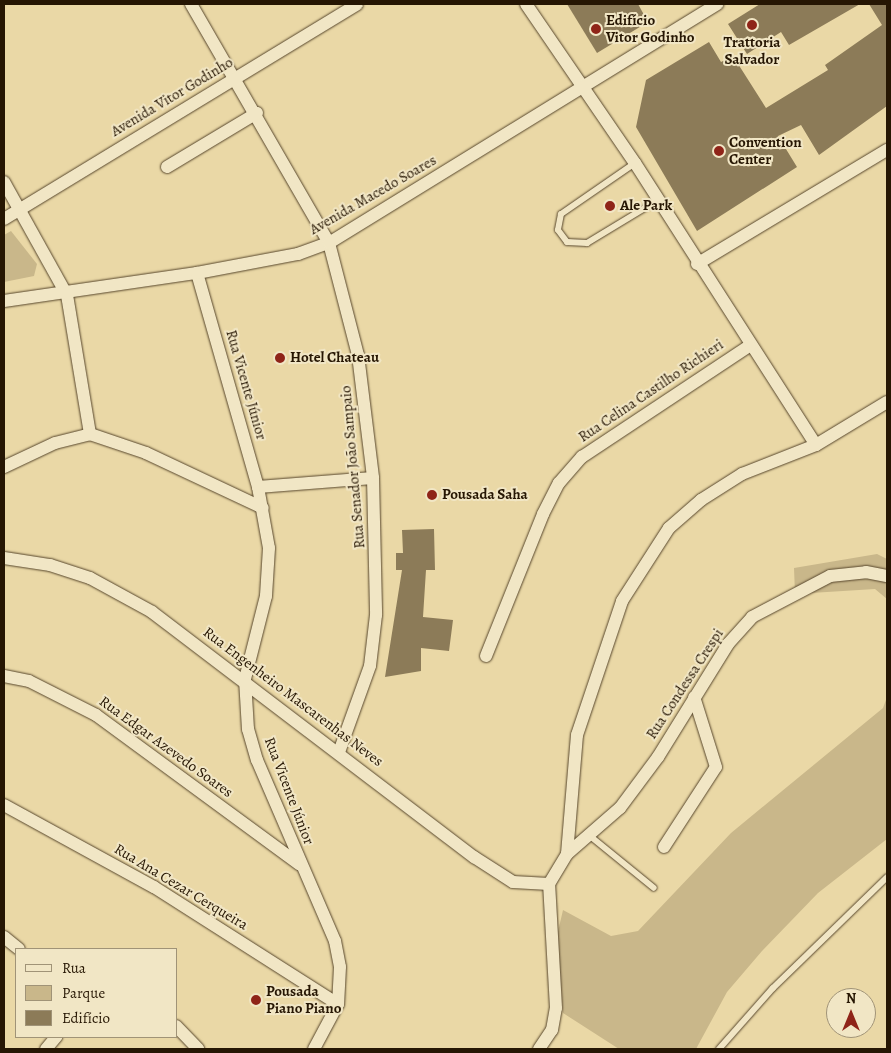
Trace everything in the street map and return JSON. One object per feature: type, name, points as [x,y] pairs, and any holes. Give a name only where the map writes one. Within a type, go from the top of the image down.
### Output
[{"type":"street","name":"Rua Senador João Sampaio","points":[[191,4],[237,77],[329,243],[358,355],[373,478],[377,565],[372,649],[339,752]]},
{"type":"street","name":"Avenida Vitor Godinho","points":[[4,219],[357,4]]},
{"type":"street","points":[[526,4],[635,163],[749,346],[816,445]]},
{"type":"street","name":"Avenida Macedo Soares","points":[[4,301],[67,295],[197,273],[298,254],[329,243],[717,4]]},
{"type":"street","points":[[167,168],[257,113]]},
{"type":"street","points":[[697,264],[887,150]]},
{"type":"street","points":[[4,182],[21,208],[67,295],[90,434]]},
{"type":"street","name":"Rua Vicente Júnior","points":[[197,273],[258,487],[269,548],[266,596],[245,679],[248,729],[256,760],[335,941],[340,967],[338,1004],[314,1049]]},
{"type":"street","name":"Rua Celina Castilho Richieri","points":[[486,656],[543,514],[571,470],[608,436],[749,346]]},
{"type":"street","points":[[539,1049],[552,1030],[556,1008],[549,884],[567,854],[577,736],[622,601],[646,560],[669,528],[701,500],[742,474],[816,445],[887,402]]},
{"type":"street","points":[[4,467],[54,443],[90,434],[146,453],[263,508]]},
{"type":"street","points":[[258,487],[373,478]]},
{"type":"street","name":"Rua Engenheiro Mascarenhas Neves","points":[[4,558],[50,565],[90,578],[152,612],[245,679],[474,857],[513,882],[549,884]]},
{"type":"street","name":"Rua Condessa Crespi","points":[[567,854],[620,808],[728,644],[752,617],[830,576],[866,572],[887,576]]},
{"type":"street","name":"Rua Edgar Azevedo Soares","points":[[4,676],[29,681],[96,715],[300,864]]},
{"type":"street","points":[[664,847],[716,767],[694,697]]},
{"type":"street","name":"Rua Ana Cezar Cerqueira","points":[[4,805],[154,887],[338,1004]]},
{"type":"street","points":[[4,937],[18,948]]},
{"type":"street","points":[[178,1028],[198,1049]]},
{"type":"street","points":[[46,1049],[55,1038]]},
{"type":"lane","points":[[635,163],[561,214],[558,230],[567,242],[587,243],[658,200]]},
{"type":"lane","points":[[590,836],[654,888]]},
{"type":"lane","points":[[719,1049],[773,988],[887,877]]},
{"type":"green space","points":[[11,231],[37,264],[34,276],[4,282],[4,235]]},
{"type":"green space","points":[[877,554],[887,559],[887,599],[875,589],[795,594],[794,568]]},
{"type":"green space","points":[[887,697],[887,839],[818,893],[762,951],[727,992],[696,1049],[619,1049],[563,1013],[557,936],[563,910],[611,936],[638,931],[731,833],[883,708]]},
{"type":"building","name":"Edifício Vitor Godinho","points":[[567,4],[638,4],[648,22],[597,53]]},
{"type":"building","points":[[760,4],[860,4],[789,45],[781,32],[747,54],[728,24]]},
{"type":"building","name":"Convention Center","points":[[869,4],[887,4],[887,106],[819,155],[801,125],[778,136],[797,167],[697,231],[636,127],[646,80],[709,42],[721,62],[733,56],[766,108],[828,70],[825,65],[882,25]]},
{"type":"building","points":[[434,529],[435,570],[426,570],[423,617],[453,620],[449,651],[421,648],[421,671],[385,677],[402,570],[396,570],[396,553],[403,553],[402,530]]},
{"type":"place","name":"Trattoria Salvador","points":[[752,25]]},
{"type":"place","name":"Edifício Vitor Godinho","points":[[596,29]]},
{"type":"place","name":"Convention Center","points":[[719,151]]},
{"type":"place","name":"Ale Park","points":[[610,206]]},
{"type":"place","name":"Hotel Chateau","points":[[280,358]]},
{"type":"place","name":"Pousada Saha","points":[[432,495]]},
{"type":"place","name":"Pousada Piano Piano","points":[[256,1000]]}]
